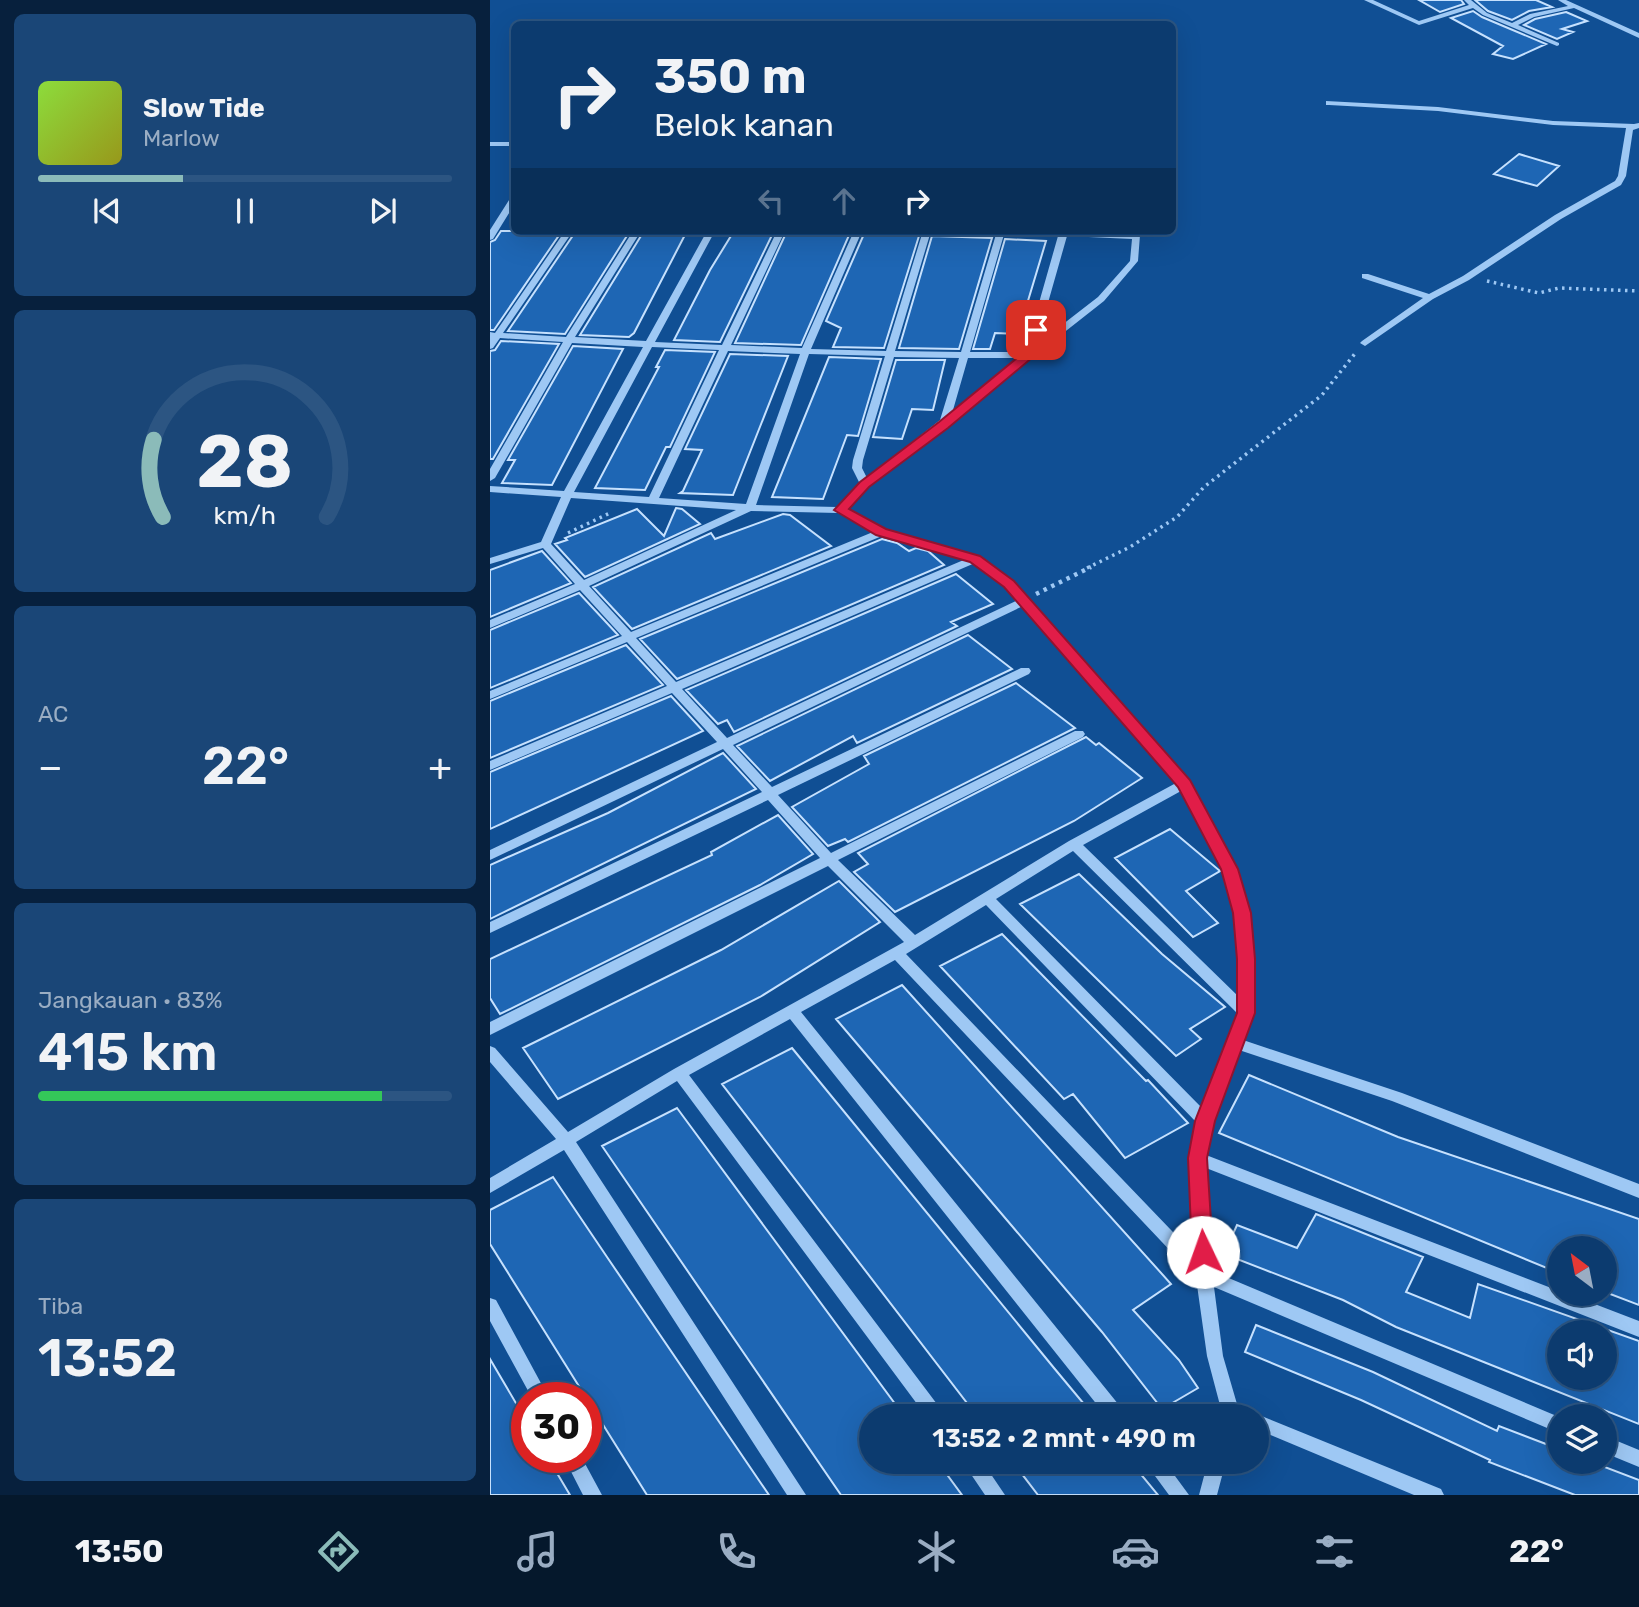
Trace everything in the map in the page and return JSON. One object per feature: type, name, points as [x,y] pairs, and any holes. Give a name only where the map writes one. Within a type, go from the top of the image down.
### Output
[{"type":"street","points":[[1367,0],[1419,23],[1469,3],[1557,44]]},
{"type":"street","points":[[1561,0],[1639,36]]},
{"type":"street","points":[[1513,25],[1532,15],[1576,6]]},
{"type":"street","points":[[1329,103],[1438,109],[1553,123],[1635,126],[1618,183],[1558,217],[1466,278],[1430,297],[1365,342]]},
{"type":"street","points":[[490,144],[511,144]]},
{"type":"street","points":[[490,213],[510,214]]},
{"type":"street","points":[[490,237],[510,214]]},
{"type":"street","points":[[490,346],[494,335],[566,235]]},
{"type":"street","points":[[490,478],[569,340],[635,235]]},
{"type":"street","points":[[490,562],[545,544],[567,495],[708,235]]},
{"type":"street","points":[[652,501],[779,235]]},
{"type":"street","points":[[490,624],[580,586],[750,507],[805,352],[856,235]]},
{"type":"street","points":[[865,485],[857,464],[926,235]]},
{"type":"street","points":[[944,425],[1000,235]]},
{"type":"street","points":[[1029,355],[1062,235]]},
{"type":"street","points":[[840,510],[865,485],[1101,299],[1134,261],[1138,235]]},
{"type":"street","points":[[1365,276],[1430,297]]},
{"type":"street","points":[[494,335],[724,349],[890,355],[1029,355]]},
{"type":"street","points":[[490,489],[750,507],[840,510],[881,532],[975,559],[999,575],[1026,601],[1184,784],[1230,869],[1242,913],[1246,959],[1246,1013],[1205,1121],[1198,1158],[1204,1275],[1214,1356],[1227,1404]]},
{"type":"street","points":[[490,695],[881,532]]},
{"type":"street","points":[[545,544],[580,586],[829,859],[914,943]]},
{"type":"street","points":[[490,766],[975,559]]},
{"type":"street","points":[[490,855],[1026,601]]},
{"type":"street","points":[[490,928],[1025,671]]},
{"type":"street","points":[[490,1029],[1079,734]]},
{"type":"street","points":[[490,1186],[565,1139],[897,953],[1074,845],[1184,784]]},
{"type":"street","points":[[1074,845],[1246,1013]]},
{"type":"street","points":[[987,898],[1205,1121]]},
{"type":"street","points":[[897,953],[1204,1275],[1547,1420]]},
{"type":"street","points":[[792,1011],[1107,1404]]},
{"type":"street","points":[[1234,1043],[1396,1097],[1639,1191]]},
{"type":"street","points":[[490,1052],[565,1139],[797,1495]]},
{"type":"street","points":[[679,1073],[928,1404]]},
{"type":"street","points":[[1198,1158],[1639,1329]]},
{"type":"street","points":[[490,1305],[532,1382]]},
{"type":"street","points":[[1269,1425],[1435,1495]]},
{"type":"street","points":[[1617,1449],[1639,1459]]},
{"type":"street","points":[[581,1473],[593,1495]]},
{"type":"street","points":[[981,1474],[996,1495]]},
{"type":"street","points":[[1163,1474],[1180,1495]]},
{"type":"street","points":[[1209,1495],[1214,1474]]},
{"type":"path","points":[[1466,278],[1518,286],[1539,293],[1559,288],[1639,292]]},
{"type":"path","points":[[1026,601],[1051,585],[1141,541],[1177,517],[1204,487],[1322,395],[1365,342]]},
{"type":"path","points":[[545,544],[636,500]]},
{"type":"building","points":[[1419,0],[1461,0],[1464,4],[1440,12]]},
{"type":"building","points":[[1475,0],[1536,0],[1552,7],[1529,11],[1512,20],[1488,11]]},
{"type":"building","points":[[1473,11],[1546,44],[1513,59],[1493,54],[1503,46],[1451,18]]},
{"type":"building","points":[[1566,12],[1587,21],[1562,29],[1573,32],[1557,39],[1524,25],[1535,19]]},
{"type":"building","points":[[1519,154],[1559,166],[1537,186],[1494,174]]},
{"type":"building","points":[[501,231],[511,231],[511,235],[559,235],[494,330],[490,330],[490,242],[495,240]]},
{"type":"building","points":[[573,235],[627,235],[565,334],[508,331]]},
{"type":"building","points":[[642,235],[685,235],[634,333],[629,337],[580,335]]},
{"type":"building","points":[[732,235],[772,235],[720,342],[674,340]]},
{"type":"building","points":[[785,235],[849,235],[801,345],[735,343]]},
{"type":"building","points":[[864,235],[919,236],[884,348],[833,347],[841,328],[826,321]]},
{"type":"building","points":[[932,236],[992,238],[959,349],[899,348]]},
{"type":"building","points":[[1005,239],[1046,241],[1018,334],[995,333],[990,349],[973,349]]},
{"type":"building","points":[[501,341],[559,344],[493,459],[490,459],[490,351],[495,350]]},
{"type":"building","points":[[573,346],[623,349],[552,485],[502,483],[515,460],[508,460]]},
{"type":"building","points":[[665,350],[715,352],[670,447],[666,447],[645,490],[595,488],[659,367],[656,367]]},
{"type":"building","points":[[730,354],[788,356],[733,495],[680,493],[702,450],[685,449]]},
{"type":"building","points":[[829,357],[881,359],[858,436],[847,435],[823,499],[772,497]]},
{"type":"building","points":[[896,360],[945,360],[933,410],[912,409],[902,439],[873,437]]},
{"type":"building","points":[[676,508],[682,509],[700,524],[585,577],[555,544],[637,509],[664,536]]},
{"type":"building","points":[[783,514],[790,515],[831,546],[632,629],[593,587],[711,533],[715,539]]},
{"type":"building","points":[[882,539],[897,543],[909,551],[916,548],[928,551],[944,565],[677,679],[640,639]]},
{"type":"building","points":[[542,551],[571,583],[490,617],[490,570]]},
{"type":"building","points":[[956,574],[993,604],[951,622],[957,626],[734,732],[727,720],[718,724],[686,690]]},
{"type":"building","points":[[579,593],[618,635],[490,688],[490,630]]},
{"type":"building","points":[[968,635],[1012,669],[857,743],[853,736],[770,781],[737,746]]},
{"type":"building","points":[[626,645],[663,685],[490,758],[490,701]]},
{"type":"building","points":[[1016,683],[1075,728],[848,842],[845,839],[828,846],[792,807],[869,764],[864,756]]},
{"type":"building","points":[[671,696],[703,731],[490,829],[490,772]]},
{"type":"building","points":[[1086,737],[1096,745],[1099,743],[1142,778],[1074,821],[895,912],[854,872],[868,864],[858,853]]},
{"type":"building","points":[[723,753],[756,789],[490,919],[490,865],[608,813]]},
{"type":"building","points":[[778,815],[813,854],[760,885],[500,1014],[490,998],[490,959],[712,855],[711,852]]},
{"type":"building","points":[[1170,829],[1220,871],[1186,891],[1218,923],[1193,937],[1115,858]]},
{"type":"building","points":[[1079,874],[1162,954],[1225,1007],[1190,1029],[1201,1039],[1176,1056],[1020,904]]},
{"type":"building","points":[[839,881],[880,922],[760,997],[558,1099],[523,1048],[721,950]]},
{"type":"building","points":[[1002,934],[1188,1123],[1125,1158],[1073,1094],[1064,1099],[940,966]]},
{"type":"building","points":[[902,985],[1171,1284],[1133,1310],[1179,1360],[1198,1388],[1171,1404],[1158,1404],[1102,1332],[836,1019]]},
{"type":"building","points":[[792,1048],[1084,1404],[968,1404],[722,1084]]},
{"type":"building","points":[[1249,1075],[1398,1137],[1639,1219],[1639,1305],[1617,1297],[1617,1236],[1547,1236],[1547,1268],[1219,1133]]},
{"type":"building","points":[[677,1108],[895,1404],[859,1404],[859,1474],[947,1474],[962,1495],[841,1495],[602,1146]]},
{"type":"building","points":[[553,1177],[769,1495],[647,1495],[602,1423],[602,1382],[576,1382],[490,1244],[490,1210]]},
{"type":"building","points":[[1316,1214],[1423,1257],[1406,1292],[1470,1318],[1478,1284],[1580,1320],[1547,1320],[1547,1387],[1396,1327],[1343,1300],[1224,1254],[1237,1225],[1297,1248]]},
{"type":"building","points":[[1256,1325],[1373,1372],[1497,1431],[1499,1426],[1547,1444],[1547,1474],[1617,1474],[1617,1472],[1639,1480],[1639,1495],[1575,1495],[1489,1462],[1490,1460],[1361,1400],[1245,1352]]},
{"type":"building","points":[[1617,1333],[1639,1341],[1639,1424],[1617,1415],[1617,1404],[1589,1404],[1554,1390],[1617,1390]]},
{"type":"building","points":[[490,1359],[511,1395],[511,1473],[557,1473],[570,1495],[490,1495]]},
{"type":"building","points":[[1022,1474],[1141,1474],[1158,1495],[1038,1495]]},
{"type":"route","points":[[1036,330],[1029,355],[944,425],[878,473],[840,510],[881,532],[975,559],[1009,584],[1184,784],[1230,869],[1242,913],[1246,959],[1246,1013],[1205,1121],[1198,1158],[1203,1252]]}]
